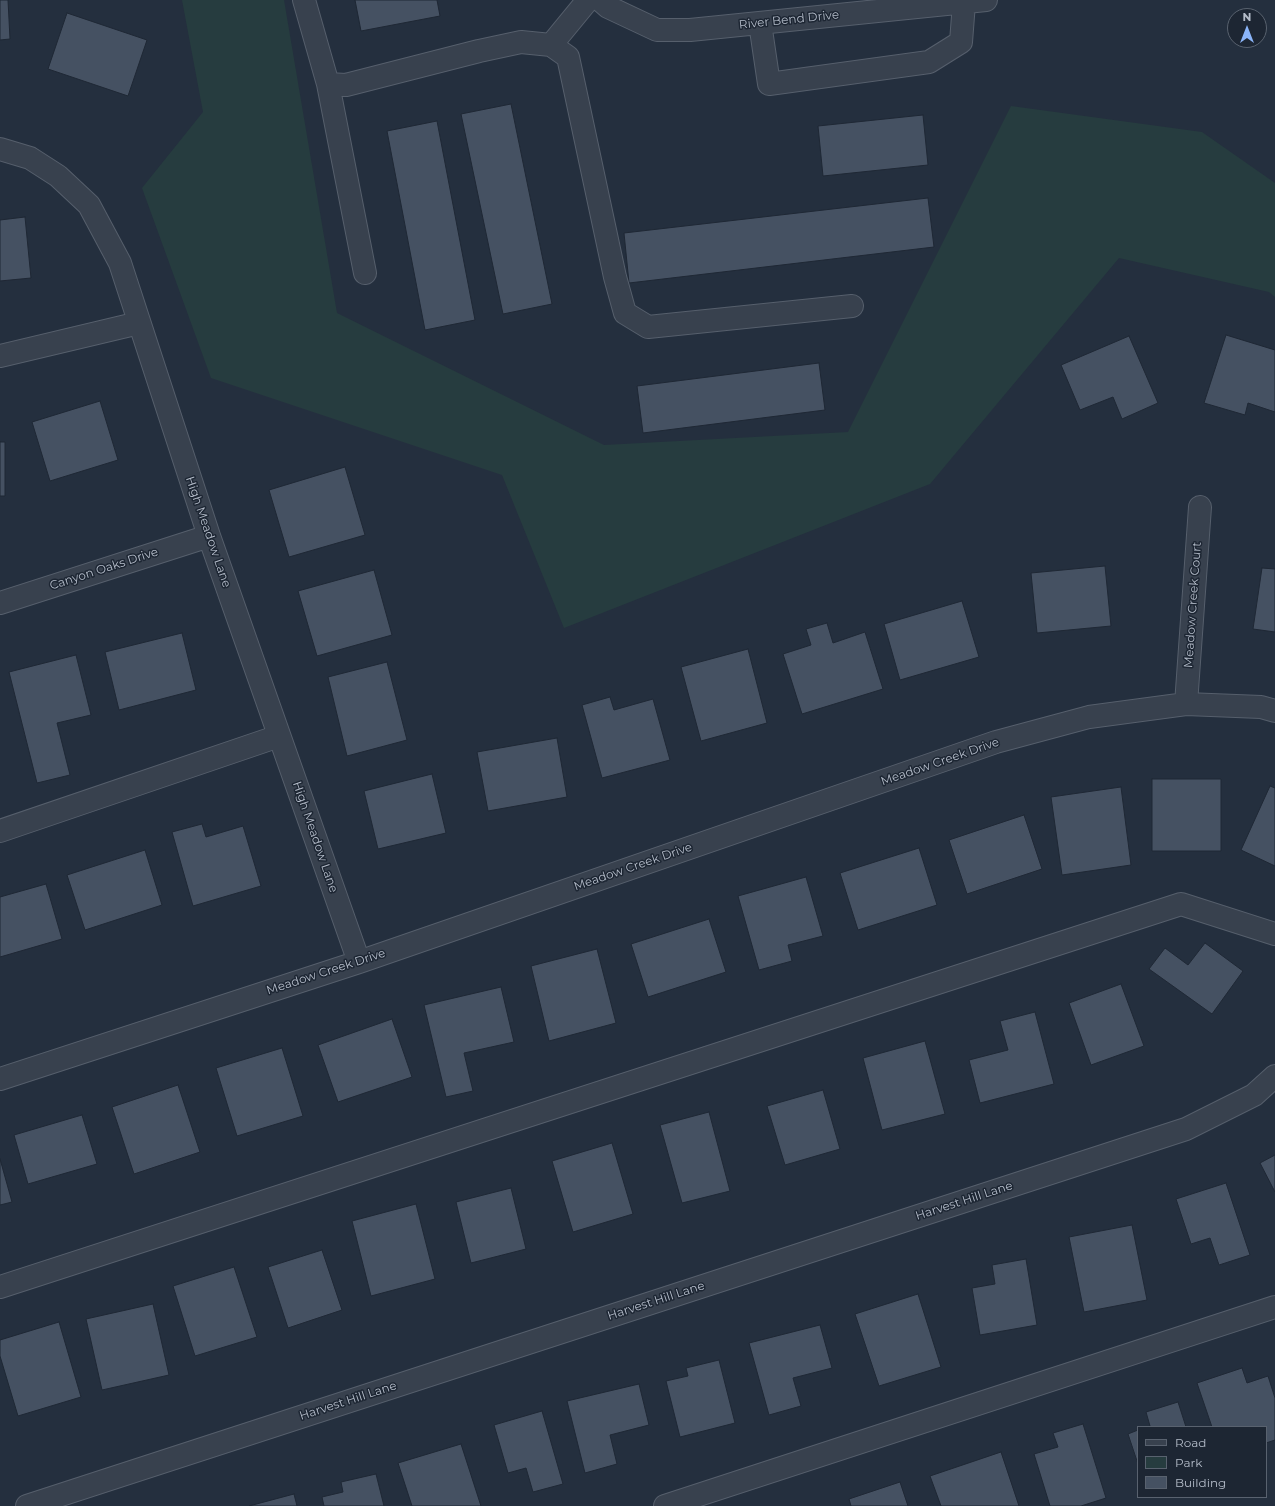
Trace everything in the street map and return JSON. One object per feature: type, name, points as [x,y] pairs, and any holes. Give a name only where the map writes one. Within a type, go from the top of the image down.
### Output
[{"type":"street","points":[[304,0],[328,84],[365,273]]},
{"type":"street","points":[[551,45],[588,0]]},
{"type":"street","name":"River Bend Drive","points":[[600,0],[608,7],[657,30],[690,30],[986,0]]},
{"type":"street","points":[[760,23],[769,84],[929,62],[960,42],[964,3]]},
{"type":"street","points":[[328,84],[346,85],[471,53],[521,42],[551,45],[568,57],[613,270],[625,313],[648,327],[852,306]]},
{"type":"street","name":"High Meadow Lane","points":[[0,149],[30,158],[58,176],[88,205],[120,263],[209,536],[359,962]]},
{"type":"street","points":[[0,356],[139,323]]},
{"type":"street","name":"Meadow Creek Court","points":[[1186,704],[1200,507]]},
{"type":"street","name":"Canyon Oaks Drive","points":[[0,603],[209,536]]},
{"type":"street","name":"Meadow Creek Drive","points":[[0,1079],[359,962],[996,742],[1089,717],[1186,704],[1261,707],[1275,711]]},
{"type":"street","points":[[0,831],[280,736]]},
{"type":"street","points":[[0,1287],[1181,904],[1275,934]]},
{"type":"street","name":"Harvest Hill Lane","points":[[27,1506],[1186,1129],[1254,1095],[1275,1076]]},
{"type":"street","points":[[665,1506],[1275,1307]]},
{"type":"green space","points":[[182,0],[284,0],[337,313],[604,445],[848,432],[1011,106],[1202,132],[1275,183],[1275,297],[1269,292],[1119,258],[930,484],[564,628],[502,475],[211,378],[142,188],[203,112]]},
{"type":"building","points":[[0,0],[8,0],[10,39],[0,40]]},
{"type":"building","points":[[355,0],[437,0],[440,16],[361,31]]},
{"type":"building","points":[[67,13],[147,40],[128,96],[48,69]]},
{"type":"building","points":[[511,104],[552,304],[503,314],[461,114]]},
{"type":"building","points":[[923,115],[928,165],[823,176],[818,126]]},
{"type":"building","points":[[437,121],[475,320],[425,330],[387,131]]},
{"type":"building","points":[[928,198],[934,247],[629,283],[624,233]]},
{"type":"building","points":[[25,217],[31,278],[0,281],[0,220]]},
{"type":"building","points":[[1226,335],[1275,350],[1275,412],[1248,403],[1245,415],[1204,403]]},
{"type":"building","points":[[1129,336],[1158,403],[1122,419],[1113,397],[1080,410],[1061,365]]},
{"type":"building","points":[[819,363],[825,410],[643,433],[637,386]]},
{"type":"building","points":[[100,401],[118,460],[50,481],[32,422]]},
{"type":"building","points":[[0,442],[5,442],[5,496],[0,496]]},
{"type":"building","points":[[345,467],[365,535],[289,557],[269,490]]},
{"type":"building","points":[[1105,566],[1111,626],[1037,633],[1031,573]]},
{"type":"building","points":[[1262,568],[1275,569],[1275,632],[1253,629]]},
{"type":"building","points":[[374,570],[392,635],[317,656],[298,591]]},
{"type":"building","points":[[962,601],[979,657],[900,680],[884,624]]},
{"type":"building","points":[[827,623],[833,643],[865,632],[883,689],[802,714],[783,654],[811,645],[806,629]]},
{"type":"building","points":[[182,633],[196,690],[119,710],[105,652]]},
{"type":"building","points":[[748,649],[767,723],[701,741],[681,667]]},
{"type":"building","points":[[76,655],[91,715],[57,723],[70,775],[37,783],[9,672]]},
{"type":"building","points":[[387,662],[407,740],[347,756],[328,677]]},
{"type":"building","points":[[610,697],[614,710],[653,699],[670,760],[602,778],[582,705]]},
{"type":"building","points":[[557,738],[567,797],[488,811],[477,752]]},
{"type":"building","points":[[432,774],[446,833],[378,849],[364,791]]},
{"type":"building","points":[[1152,779],[1221,779],[1221,851],[1152,851]]},
{"type":"building","points":[[1270,786],[1275,788],[1275,866],[1241,850]]},
{"type":"building","points":[[1121,787],[1131,865],[1062,875],[1051,797]]},
{"type":"building","points":[[1024,815],[1042,869],[967,894],[949,840]]},
{"type":"building","points":[[202,824],[206,837],[243,826],[261,886],[193,906],[172,832]]},
{"type":"building","points":[[919,848],[937,905],[858,930],[840,873]]},
{"type":"building","points":[[145,850],[162,905],[85,930],[67,875]]},
{"type":"building","points":[[806,877],[823,936],[788,945],[792,961],[759,970],[738,896]]},
{"type":"building","points":[[46,884],[62,939],[0,957],[0,897]]},
{"type":"building","points":[[709,919],[726,972],[648,997],[631,944]]},
{"type":"building","points":[[1205,943],[1243,971],[1212,1014],[1149,969],[1165,948],[1188,965]]},
{"type":"building","points":[[597,949],[616,1023],[549,1041],[531,966]]},
{"type":"building","points":[[1121,984],[1144,1046],[1091,1065],[1069,1003]]},
{"type":"building","points":[[501,987],[514,1042],[464,1053],[473,1091],[446,1097],[424,1005]]},
{"type":"building","points":[[1035,1012],[1054,1084],[980,1103],[969,1060],[1008,1050],[1000,1021]]},
{"type":"building","points":[[392,1019],[412,1077],[338,1102],[318,1045]]},
{"type":"building","points":[[925,1041],[945,1114],[882,1130],[863,1058]]},
{"type":"building","points":[[282,1048],[303,1116],[237,1136],[216,1068]]},
{"type":"building","points":[[178,1085],[200,1152],[134,1174],[112,1107]]},
{"type":"building","points":[[823,1090],[840,1149],[785,1165],[767,1106]]},
{"type":"building","points":[[709,1112],[730,1191],[682,1203],[660,1125]]},
{"type":"building","points":[[82,1115],[97,1164],[28,1184],[14,1135]]},
{"type":"building","points":[[612,1143],[633,1214],[573,1232],[552,1161]]},
{"type":"building","points":[[1275,1155],[1275,1192],[1260,1163]]},
{"type":"building","points":[[0,1159],[12,1202],[0,1205]]},
{"type":"building","points":[[1226,1183],[1250,1255],[1219,1265],[1210,1238],[1191,1244],[1176,1199]]},
{"type":"building","points":[[511,1188],[526,1249],[471,1263],[456,1202]]},
{"type":"building","points":[[416,1204],[435,1279],[371,1296],[352,1221]]},
{"type":"building","points":[[1132,1225],[1147,1300],[1084,1312],[1069,1237]]},
{"type":"building","points":[[322,1250],[342,1310],[288,1328],[268,1267]]},
{"type":"building","points":[[1026,1259],[1037,1325],[980,1335],[972,1288],[995,1284],[992,1265]]},
{"type":"building","points":[[234,1267],[257,1337],[195,1356],[173,1286]]},
{"type":"building","points":[[918,1294],[941,1367],[879,1386],[855,1314]]},
{"type":"building","points":[[153,1304],[169,1375],[102,1390],[86,1319]]},
{"type":"building","points":[[59,1322],[81,1397],[18,1416],[0,1356],[0,1340]]},
{"type":"building","points":[[820,1325],[832,1368],[793,1378],[801,1406],[769,1415],[749,1343]]},
{"type":"building","points":[[719,1360],[735,1423],[680,1437],[666,1381],[688,1376],[686,1368]]},
{"type":"building","points":[[1242,1368],[1247,1383],[1268,1376],[1275,1398],[1275,1440],[1267,1443],[1267,1426],[1212,1426],[1197,1383]]},
{"type":"building","points":[[639,1384],[649,1425],[610,1435],[617,1464],[585,1473],[567,1401]]},
{"type":"building","points":[[1178,1402],[1186,1426],[1150,1426],[1146,1412]]},
{"type":"building","points":[[542,1411],[563,1484],[533,1492],[526,1468],[508,1473],[494,1425]]},
{"type":"building","points":[[1083,1424],[1106,1498],[1081,1506],[1050,1506],[1034,1454],[1058,1447],[1053,1433]]},
{"type":"building","points":[[1137,1430],[1137,1461],[1128,1434]]},
{"type":"building","points":[[461,1444],[481,1506],[412,1506],[398,1463]]},
{"type":"building","points":[[1001,1452],[1019,1506],[941,1506],[930,1476]]},
{"type":"building","points":[[376,1474],[384,1506],[324,1506],[322,1497],[343,1492],[341,1482]]},
{"type":"building","points":[[900,1482],[908,1506],[851,1506],[849,1499]]},
{"type":"building","points":[[294,1494],[297,1506],[249,1506]]}]
